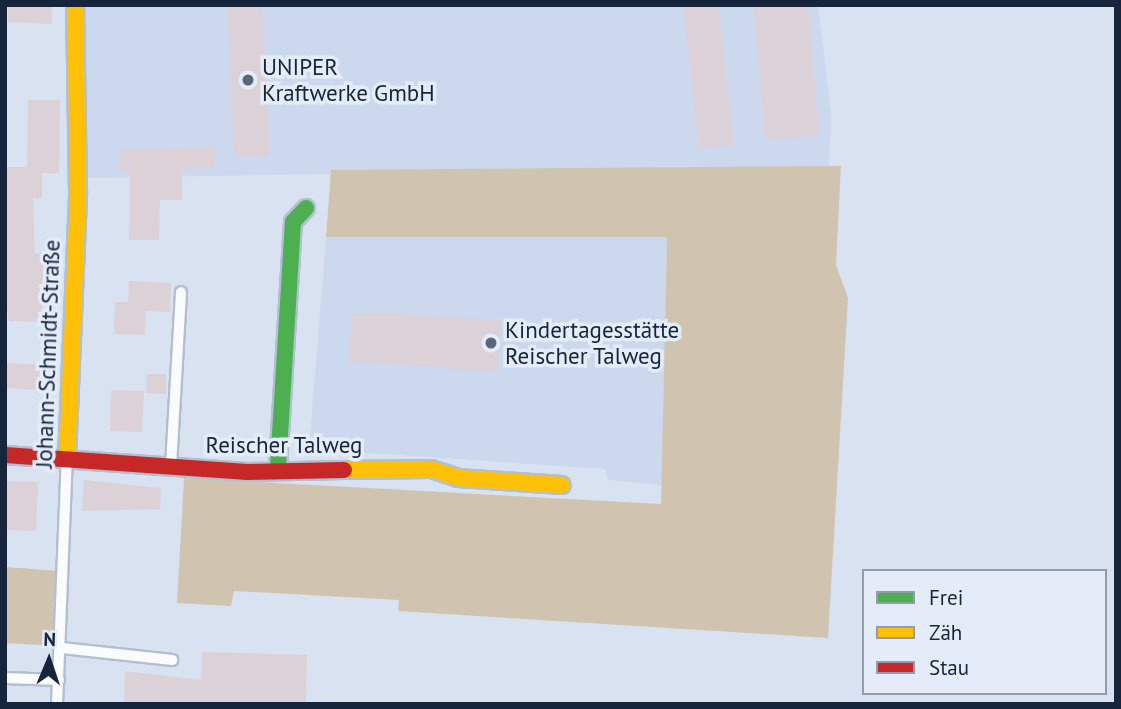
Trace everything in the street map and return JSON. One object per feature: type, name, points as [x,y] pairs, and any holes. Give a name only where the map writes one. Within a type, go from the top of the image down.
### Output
[{"type":"street","name":"Johann-Schmidt-Straße","points":[[67,459],[78,191],[75,5]]},
{"type":"street","points":[[278,467],[293,222],[306,208]]},
{"type":"street","name":"Reischer Talweg","points":[[5,456],[171,467],[431,469],[458,478],[562,485]]},
{"type":"lane","points":[[171,467],[181,292]]},
{"type":"lane","name":"Johann-Schmidt-Straße","points":[[57,704],[62,648],[67,459]]},
{"type":"lane","points":[[62,648],[172,660]]},
{"type":"lane","points":[[5,678],[59,680]]},
{"type":"shaded area","name":"UNIPER Kraftwerke GmbH","points":[[80,5],[818,5],[831,113],[829,166],[88,178]]},
{"type":"shaded area","points":[[841,166],[836,265],[848,298],[828,638],[398,611],[399,600],[234,591],[231,606],[177,603],[184,478],[661,504],[667,237],[326,237],[331,170]]},
{"type":"shaded area","name":"Kindertagesstätte Reischer Talweg","points":[[326,237],[667,237],[662,485],[608,480],[605,469],[309,449]]},
{"type":"shaded area","points":[[5,567],[59,571],[59,646],[5,643]]},
{"type":"building","points":[[8,5],[52,5],[52,24],[8,22]]},
{"type":"building","name":"UNIPER Kraftwerke GmbH","points":[[227,5],[262,5],[270,155],[234,156]]},
{"type":"building","points":[[683,5],[718,5],[734,145],[699,149]]},
{"type":"building","points":[[753,5],[808,5],[819,135],[765,140]]},
{"type":"building","points":[[28,100],[60,100],[59,173],[42,173],[42,198],[33,198],[35,253],[45,253],[42,322],[9,321],[5,298],[5,167],[27,167]]},
{"type":"building","points":[[215,147],[215,167],[182,169],[182,200],[160,200],[159,240],[129,240],[130,171],[120,171],[119,150]]},
{"type":"building","points":[[129,281],[171,283],[170,312],[146,311],[145,335],[114,334],[115,302],[128,302]]},
{"type":"building","points":[[384,313],[501,321],[497,372],[349,361],[352,314]]},
{"type":"building","points":[[5,363],[51,365],[50,390],[5,388]]},
{"type":"building","points":[[147,374],[166,374],[166,394],[146,393]]},
{"type":"building","points":[[111,390],[144,391],[142,432],[110,431]]},
{"type":"building","points":[[84,480],[161,488],[160,509],[82,511]]},
{"type":"building","points":[[5,481],[38,482],[36,531],[5,530]]},
{"type":"building","points":[[202,652],[307,655],[306,704],[124,704],[125,671],[201,680]]},
{"type":"traffic: fast","points":[[278,467],[293,222],[306,208]]},
{"type":"traffic: slow","points":[[67,459],[78,191],[75,5]]},
{"type":"traffic: slow","points":[[344,470],[431,469],[458,478],[562,485]]},
{"type":"traffic: jam","points":[[5,455],[247,472],[344,470]]},
{"type":"place","name":"UNIPER Kraftwerke GmbH","points":[[248,80]]},
{"type":"place","name":"Kindertagesstätte Reischer Talweg","points":[[491,343]]}]
